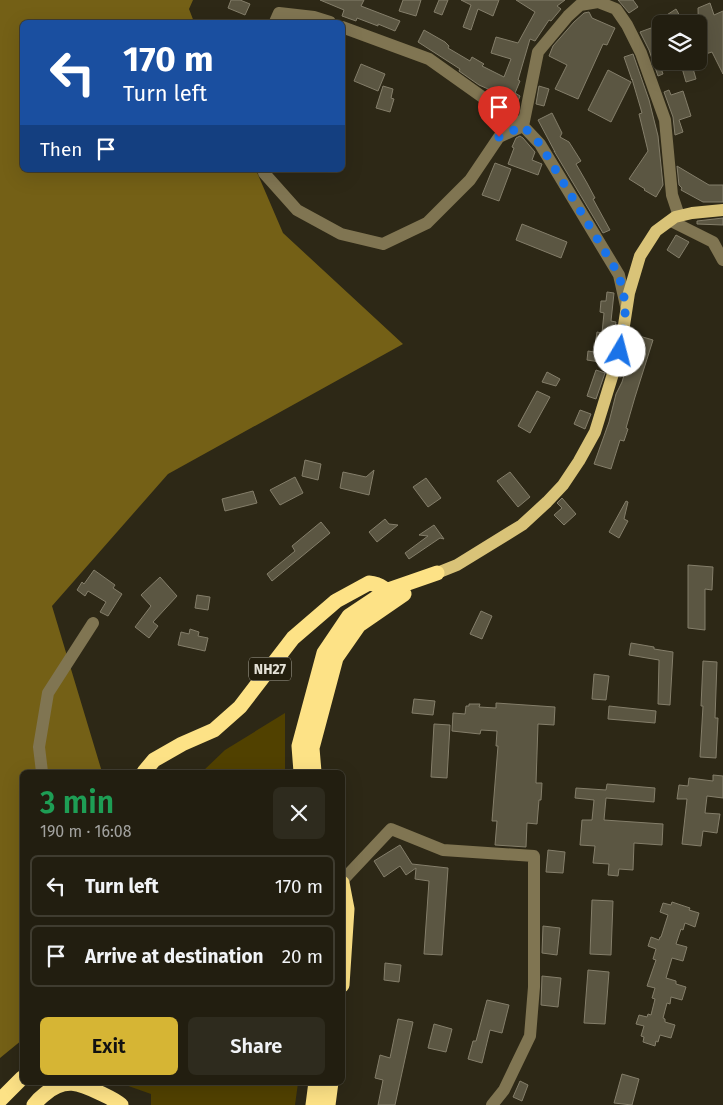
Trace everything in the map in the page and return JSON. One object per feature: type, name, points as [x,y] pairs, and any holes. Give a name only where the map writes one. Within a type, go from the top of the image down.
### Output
[{"type":"highway","name":"NH27","points":[[301,770],[299,746],[324,652],[349,616],[436,573]]},
{"type":"highway","name":"NH27","points":[[146,770],[154,760],[182,744],[214,730],[240,707],[292,638],[336,602],[369,584],[375,584],[392,595]]},
{"type":"highway","name":"NH27","points":[[314,770],[312,748],[336,658],[358,625],[392,595]]},
{"type":"highway","points":[[0,1100],[20,1080]]},
{"type":"highway","points":[[34,1105],[49,1090],[58,1085]]},
{"type":"highway","points":[[81,1085],[115,1100],[121,1105]]},
{"type":"highway","points":[[313,1105],[316,1085]]},
{"type":"highway","points":[[328,1105],[331,1085]]},
{"type":"main road","points":[[436,573],[457,565],[522,525],[548,502],[563,485],[595,432],[620,351],[626,306],[640,256],[656,230],[675,219],[692,213],[723,210]]},
{"type":"street","points":[[523,126],[538,52],[568,16],[580,5],[598,2],[616,9],[627,25],[641,53],[665,120],[675,219],[713,242],[723,260]]},
{"type":"street","points":[[276,20],[279,13],[324,20]]},
{"type":"street","points":[[345,28],[429,60],[523,126],[540,144],[619,275],[626,306]]},
{"type":"street","points":[[264,172],[297,210],[341,234],[383,244],[427,223],[470,180],[499,137],[523,126]]},
{"type":"street","points":[[42,770],[39,747],[48,694],[93,623]]},
{"type":"street","points":[[345,879],[391,829],[443,850],[534,856],[534,987],[530,1036],[504,1090],[492,1105]]},
{"type":"shaded area","points":[[0,0],[193,0],[189,9],[193,20],[20,20],[20,172],[257,172],[283,233],[403,344],[168,474],[52,606],[101,770],[20,770],[20,1042],[0,1058]]},
{"type":"shaded area","points":[[285,713],[285,770],[204,770],[225,750]]},
{"type":"shaded area","points":[[126,1085],[298,1085],[295,1105],[151,1105],[151,1094]]},
{"type":"building","points":[[231,0],[240,0],[250,4],[245,15],[228,8]]},
{"type":"building","points":[[320,0],[364,0],[361,6],[400,21],[395,31],[357,18],[356,21],[342,16],[344,10]]},
{"type":"building","points":[[403,0],[421,0],[416,16],[399,11]]},
{"type":"building","points":[[439,0],[448,0],[442,15],[434,12]]},
{"type":"building","points":[[461,0],[499,0],[493,16],[478,9],[471,30],[463,27],[471,5]]},
{"type":"building","points":[[516,0],[565,0],[557,6],[561,9],[551,21],[549,20],[535,41],[530,39],[518,80],[520,81],[515,93],[520,96],[516,106],[502,101],[504,96],[479,85],[459,71],[460,69],[418,42],[424,30],[445,42],[449,46],[448,48],[470,61],[472,57],[484,64],[482,66],[504,77],[511,59],[491,53],[496,37],[518,43],[535,12]]},
{"type":"building","points":[[618,0],[633,0],[638,7],[629,13]]},
{"type":"building","points":[[710,3],[714,15],[723,11],[723,74],[712,52],[707,54],[707,15],[698,15],[698,8]]},
{"type":"building","points":[[676,9],[679,15],[667,15]]},
{"type":"building","points":[[589,12],[592,18],[615,28],[607,45],[603,44],[578,99],[555,89],[567,65],[549,56],[553,46],[574,22],[584,13]]},
{"type":"building","points":[[651,28],[652,59],[649,50],[640,32]]},
{"type":"building","points":[[633,54],[649,100],[658,136],[663,185],[656,197],[629,179],[648,151],[639,114],[642,113],[624,57]]},
{"type":"building","points":[[361,64],[385,74],[378,91],[354,81]]},
{"type":"building","points":[[608,70],[631,82],[611,122],[588,110]]},
{"type":"building","points":[[656,70],[662,70],[663,74],[658,76]]},
{"type":"building","points":[[683,70],[693,70],[696,79],[686,82]]},
{"type":"building","points":[[383,86],[393,89],[391,98],[394,99],[390,112],[376,108]]},
{"type":"building","points":[[539,86],[549,89],[544,106],[536,104]]},
{"type":"building","points":[[669,90],[671,95],[683,91],[691,116],[679,120],[683,132],[675,135],[673,117],[664,92]]},
{"type":"building","points":[[552,113],[562,133],[560,137],[569,142],[581,161],[576,164],[610,230],[603,233],[554,151],[538,120]]},
{"type":"building","points":[[520,136],[535,152],[532,160],[542,164],[538,175],[508,164],[514,148],[512,147],[516,138]]},
{"type":"building","points":[[495,163],[511,169],[499,201],[482,195]]},
{"type":"building","points":[[677,166],[709,185],[723,185],[723,202],[703,202],[681,190]]},
{"type":"building","points":[[723,218],[723,225],[697,224],[697,221]]},
{"type":"building","points":[[522,224],[567,242],[561,258],[516,240]]},
{"type":"building","points":[[676,235],[689,242],[679,258],[667,250]]},
{"type":"building","points":[[607,292],[614,293],[611,321],[616,322],[611,346],[603,345],[600,362],[587,360],[588,351],[594,352],[597,332],[602,333],[604,313],[600,312],[601,301],[606,301]]},
{"type":"building","points":[[636,335],[653,340],[626,428],[628,429],[624,441],[620,440],[611,469],[594,464]]},
{"type":"building","points":[[596,370],[605,373],[596,399],[587,396]]},
{"type":"building","points":[[547,372],[560,379],[556,386],[542,382]]},
{"type":"building","points":[[537,391],[550,397],[530,433],[518,426]]},
{"type":"building","points":[[580,410],[591,414],[585,429],[574,424]]},
{"type":"building","points":[[305,460],[321,464],[318,480],[302,476]]},
{"type":"building","points":[[374,470],[369,495],[340,488],[343,472],[366,477]]},
{"type":"building","points":[[510,472],[530,497],[518,507],[497,481]]},
{"type":"building","points":[[295,477],[303,493],[280,505],[270,490]]},
{"type":"building","points":[[426,478],[441,498],[428,507],[413,487]]},
{"type":"building","points":[[253,491],[257,503],[225,511],[222,499]]},
{"type":"building","points":[[562,498],[576,514],[564,525],[554,515],[562,508],[557,503]]},
{"type":"building","points":[[626,501],[628,502],[624,519],[628,521],[619,538],[609,532]]},
{"type":"building","points":[[385,519],[389,524],[398,525],[377,542],[369,532]]},
{"type":"building","points":[[321,522],[330,533],[272,581],[267,574],[295,551],[292,546]]},
{"type":"building","points":[[434,525],[444,539],[440,538],[409,559],[405,553],[428,536],[419,535]]},
{"type":"building","points":[[688,565],[713,567],[712,590],[705,589],[705,630],[688,628]]},
{"type":"building","points":[[94,570],[115,585],[113,588],[122,594],[108,616],[100,612],[106,602],[88,591],[85,596],[77,590]]},
{"type":"building","points":[[160,577],[177,596],[153,622],[158,626],[149,638],[135,627],[151,606],[141,595]]},
{"type":"building","points":[[197,595],[210,597],[208,610],[195,608]]},
{"type":"building","points":[[481,611],[492,616],[482,639],[470,634]]},
{"type":"building","points":[[190,629],[199,632],[198,636],[208,638],[205,651],[178,645],[181,632],[189,634]]},
{"type":"building","points":[[631,643],[673,652],[670,705],[658,704],[659,660],[629,655]]},
{"type":"building","points":[[703,661],[717,662],[715,718],[718,718],[716,758],[700,757]]},
{"type":"building","points":[[594,674],[609,676],[606,700],[592,699]]},
{"type":"building","points":[[414,699],[435,701],[433,715],[412,713]]},
{"type":"building","points":[[496,703],[555,707],[554,725],[538,724],[536,783],[542,783],[541,800],[539,800],[537,824],[527,823],[526,847],[495,845],[497,821],[492,821],[498,746],[496,746],[497,731],[481,730],[480,734],[452,731],[453,713],[465,714],[466,706],[469,706],[469,704],[480,704],[479,707],[496,708]]},
{"type":"building","points":[[609,706],[656,711],[655,723],[608,719]]},
{"type":"building","points":[[434,724],[450,725],[447,778],[431,777]]},
{"type":"building","points":[[713,775],[723,776],[723,798],[707,796],[705,813],[720,814],[717,833],[703,831],[701,846],[682,844],[687,799],[677,799],[679,785],[688,786],[689,778],[713,781]]},
{"type":"building","points":[[607,784],[655,788],[654,802],[606,798],[604,820],[663,824],[662,845],[634,843],[633,870],[619,869],[618,876],[608,875],[609,864],[593,863],[595,846],[580,845],[582,820],[592,820],[594,800],[575,798],[576,788],[606,790]]},
{"type":"building","points":[[400,845],[412,864],[448,868],[442,955],[424,954],[429,881],[415,879],[416,868],[406,875],[400,866],[384,877],[374,861]]},
{"type":"building","points":[[548,850],[565,852],[563,873],[546,872]]},
{"type":"building","points":[[592,900],[613,901],[611,955],[590,954]]},
{"type":"building","points":[[672,902],[699,913],[695,927],[685,923],[683,930],[681,929],[676,944],[687,947],[683,961],[672,958],[666,978],[686,987],[682,1000],[671,997],[670,1004],[667,1003],[663,1018],[665,1022],[675,1025],[671,1038],[660,1035],[655,1046],[643,1042],[644,1037],[641,1036],[644,1026],[636,1024],[639,1015],[647,1017],[648,1014],[651,1015],[655,999],[652,998],[655,988],[647,986],[656,960],[653,959],[656,949],[648,946],[651,937],[659,940],[661,937],[668,915],[660,912],[663,903],[671,905]]},
{"type":"building","points":[[543,926],[560,928],[557,955],[542,953]]},
{"type":"building","points":[[385,963],[401,965],[399,982],[384,980]]},
{"type":"building","points":[[588,970],[609,972],[605,1024],[584,1023]]},
{"type":"building","points":[[542,976],[561,978],[558,1007],[541,1005]]},
{"type":"building","points":[[487,1000],[509,1005],[502,1033],[490,1030],[482,1063],[468,1059],[473,1041],[476,1041]]},
{"type":"building","points":[[398,1019],[413,1022],[395,1105],[378,1105],[383,1080],[375,1078],[380,1055],[390,1058]]},
{"type":"building","points":[[434,1024],[452,1029],[446,1052],[428,1048]]},
{"type":"building","points":[[622,1074],[639,1079],[632,1105],[614,1103]]},
{"type":"building","points":[[520,1081],[528,1085],[522,1101],[513,1097]]},
{"type":"route","points":[[499,137],[523,126],[540,144],[619,275],[626,306],[620,351]]}]
